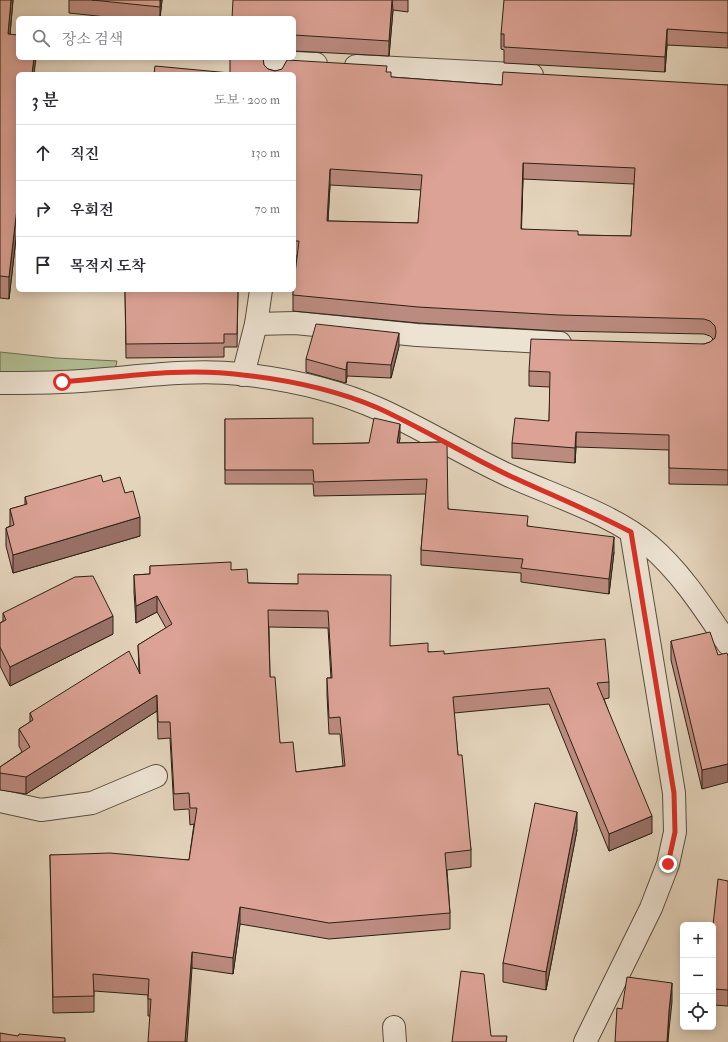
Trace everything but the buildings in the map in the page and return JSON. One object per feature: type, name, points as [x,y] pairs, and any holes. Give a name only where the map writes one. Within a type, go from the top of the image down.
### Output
[{"type":"street","points":[[275,72],[275,62],[553,77]]},
{"type":"street","points":[[243,374],[256,324],[261,292]]},
{"type":"street","points":[[256,324],[295,322],[418,335],[581,344]]},
{"type":"street","points":[[0,383],[62,382],[186,372],[243,374],[290,382],[339,394],[378,409],[508,475],[592,512],[631,532],[650,545],[690,589],[728,644]]},
{"type":"street","points":[[585,1042],[652,908],[668,864],[675,832],[674,793],[631,532]]},
{"type":"street","points":[[0,800],[41,810],[92,803],[156,776]]},
{"type":"green space","points":[[0,352],[56,358],[117,361],[115,370],[55,374],[0,372]]},
{"type":"route","points":[[62,382],[186,372],[213,372],[243,374],[290,382],[339,394],[378,409],[508,475],[592,512],[631,532],[674,793],[675,832],[668,864]]}]
